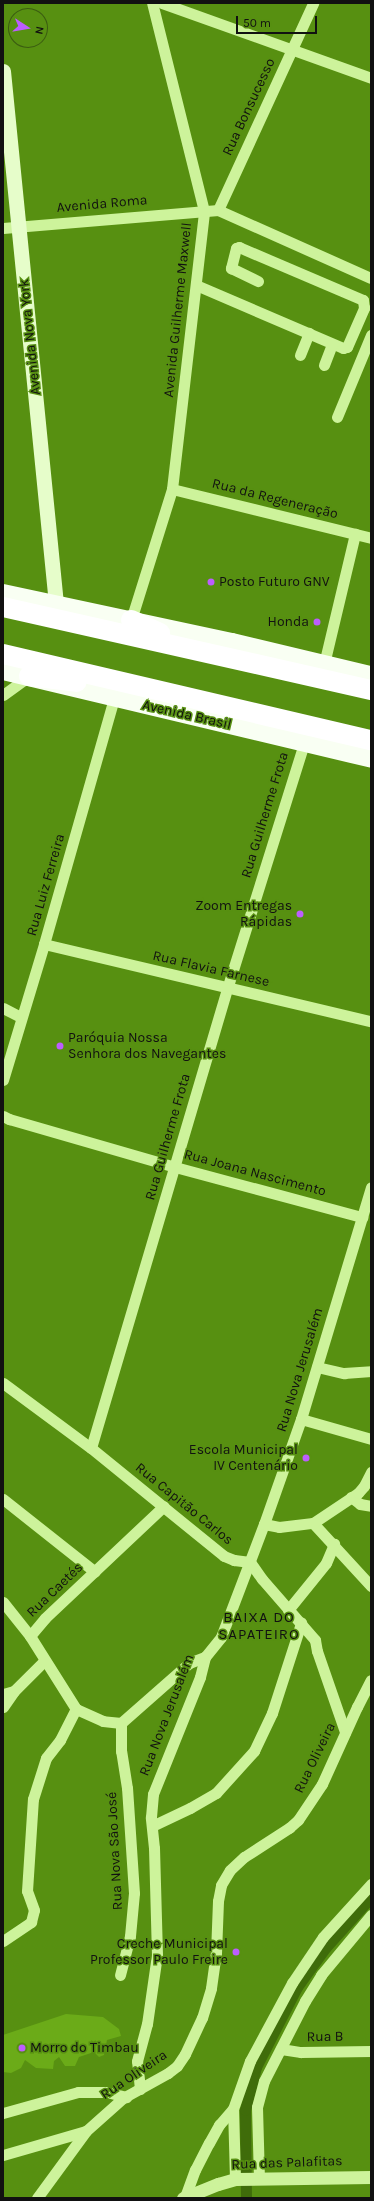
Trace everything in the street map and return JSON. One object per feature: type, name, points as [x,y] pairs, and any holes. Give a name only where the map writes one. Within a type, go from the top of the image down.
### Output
[{"type":"highway","points":[[3,593],[131,620],[371,675]]},
{"type":"highway","points":[[3,607],[371,690]]},
{"type":"highway","points":[[131,620],[157,633],[249,656],[281,669]]},
{"type":"highway","name":"Avenida Brasil","points":[[3,654],[371,740]]},
{"type":"highway","name":"Avenida Brasil","points":[[3,671],[371,759]]},
{"type":"highway","points":[[29,676],[191,697]]},
{"type":"main road","name":"Avenida Nova York","points":[[3,71],[56,604]]},
{"type":"street","name":"Avenida Guilherme Maxwell","points":[[131,620],[172,489],[204,211],[152,3]]},
{"type":"street","points":[[162,3],[371,78]]},
{"type":"street","name":"Rua Bonsucesso","points":[[218,210],[313,3]]},
{"type":"street","points":[[204,211],[218,210],[371,278]]},
{"type":"street","name":"Avenida Roma","points":[[3,228],[204,211]]},
{"type":"street","points":[[196,285],[332,344],[343,348],[347,346],[364,308],[362,300],[239,247],[236,248],[231,268],[258,281]]},
{"type":"street","points":[[300,355],[309,334]]},
{"type":"street","points":[[337,417],[371,335]]},
{"type":"street","points":[[324,365],[332,344]]},
{"type":"street","name":"Rua da Regeneração","points":[[172,489],[371,538]]},
{"type":"street","points":[[324,664],[355,534]]},
{"type":"street","points":[[3,695],[29,676]]},
{"type":"street","name":"Rua Luiz Ferreira","points":[[3,1080],[44,944],[114,698]]},
{"type":"street","name":"Rua Guilherme Frota","points":[[91,1448],[227,989],[304,743]]},
{"type":"street","name":"Rua Flavia Farnese","points":[[44,944],[227,989],[371,1021]]},
{"type":"street","points":[[3,1008],[21,1017]]},
{"type":"street","name":"Rua Joana Nascimento","points":[[3,1116],[9,1120],[175,1167],[362,1217]]},
{"type":"street","name":"Rua Nova Jerusalém","points":[[140,2088],[138,2061],[147,2024],[157,1955],[151,1808],[153,1794],[200,1677],[205,1657],[221,1637],[264,1524],[301,1419],[371,1187]]},
{"type":"street","points":[[317,1367],[344,1373],[371,1371]]},
{"type":"street","name":"Rua Capitão Carlos","points":[[3,1383],[91,1448],[224,1556],[234,1560],[250,1562]]},
{"type":"street","points":[[301,1419],[371,1439]]},
{"type":"street","points":[[264,1524],[279,1527],[313,1523],[352,1497],[364,1486],[371,1472]]},
{"type":"street","points":[[352,1497],[360,1504],[371,1506]]},
{"type":"street","points":[[3,1499],[95,1572]]},
{"type":"street","name":"Rua Caetés","points":[[76,1709],[44,1661],[30,1636],[45,1618],[164,1506]]},
{"type":"street","points":[[313,1523],[334,1544],[371,1586]]},
{"type":"street","points":[[288,1610],[326,1563],[334,1544]]},
{"type":"street","points":[[250,1562],[288,1610],[315,1640],[317,1651],[345,1732]]},
{"type":"street","points":[[3,1602],[30,1636]]},
{"type":"street","points":[[152,1826],[190,1808],[216,1792],[254,1751],[272,1713],[301,1623]]},
{"type":"street","points":[[3,1942],[31,1922],[34,1910],[27,1891],[33,1799],[46,1758],[60,1740],[76,1709],[103,1721],[121,1723],[189,1663],[205,1657]]},
{"type":"street","points":[[3,1707],[8,1692],[44,1661]]},
{"type":"street","name":"Rua Oliveira","points":[[37,2198],[86,2131],[126,2097],[168,2073],[177,2066],[202,2018],[211,1988],[216,1953],[218,1901],[221,1885],[225,1878],[244,1857],[289,1828],[298,1820],[322,1784],[345,1732],[371,1680]]},
{"type":"street","name":"Rua Nova São José","points":[[120,1975],[130,1936],[134,1893],[127,1788],[121,1751],[121,1723]]},
{"type":"street","points":[[184,2198],[195,2170],[209,2143],[220,2125],[233,2109],[250,2061],[292,1983],[323,1937],[371,1884]]},
{"type":"street","points":[[247,2179],[258,2098],[264,2080],[321,1975],[371,1915]]},
{"type":"street","name":"Rua B","points":[[281,2049],[300,2052],[371,2051]]},
{"type":"street","points":[[3,2113],[78,2092],[107,2092],[126,2097]]},
{"type":"street","points":[[233,2109],[247,2179]]},
{"type":"street","points":[[3,2155],[86,2131]]},
{"type":"street","name":"Rua das Palafitas","points":[[184,2198],[218,2184],[247,2179],[371,2177]]},
{"type":"green space","points":[[66,2014],[103,2017],[119,2029],[121,2036],[107,2040],[104,2055],[99,2057],[94,2052],[79,2057],[75,2066],[65,2066],[59,2057],[54,2061],[53,2069],[36,2068],[25,2060],[21,2068],[11,2073],[3,2072],[3,2035]]},
{"type":"waterway","points":[[246,2198],[245,2110],[256,2067],[297,1987],[326,1947],[371,1897]]},
{"type":"place","name":"Posto Futuro GNV","points":[[211,582]]},
{"type":"place","name":"Honda","points":[[317,622]]},
{"type":"place","name":"Zoom Entregas Rápidas","points":[[300,914]]},
{"type":"place","name":"Paróquia Nossa Senhora dos Navegantes","points":[[60,1046]]},
{"type":"place","name":"Escola Municipal IV Centenário","points":[[306,1458]]},
{"type":"place","name":"Creche Municipal Professor Paulo Freire","points":[[236,1952]]},
{"type":"place","name":"Morro do Timbau","points":[[22,2048]]},
{"type":"district","name":"BAIXA DO SAPATEIRO","points":[[259,1626]]}]
